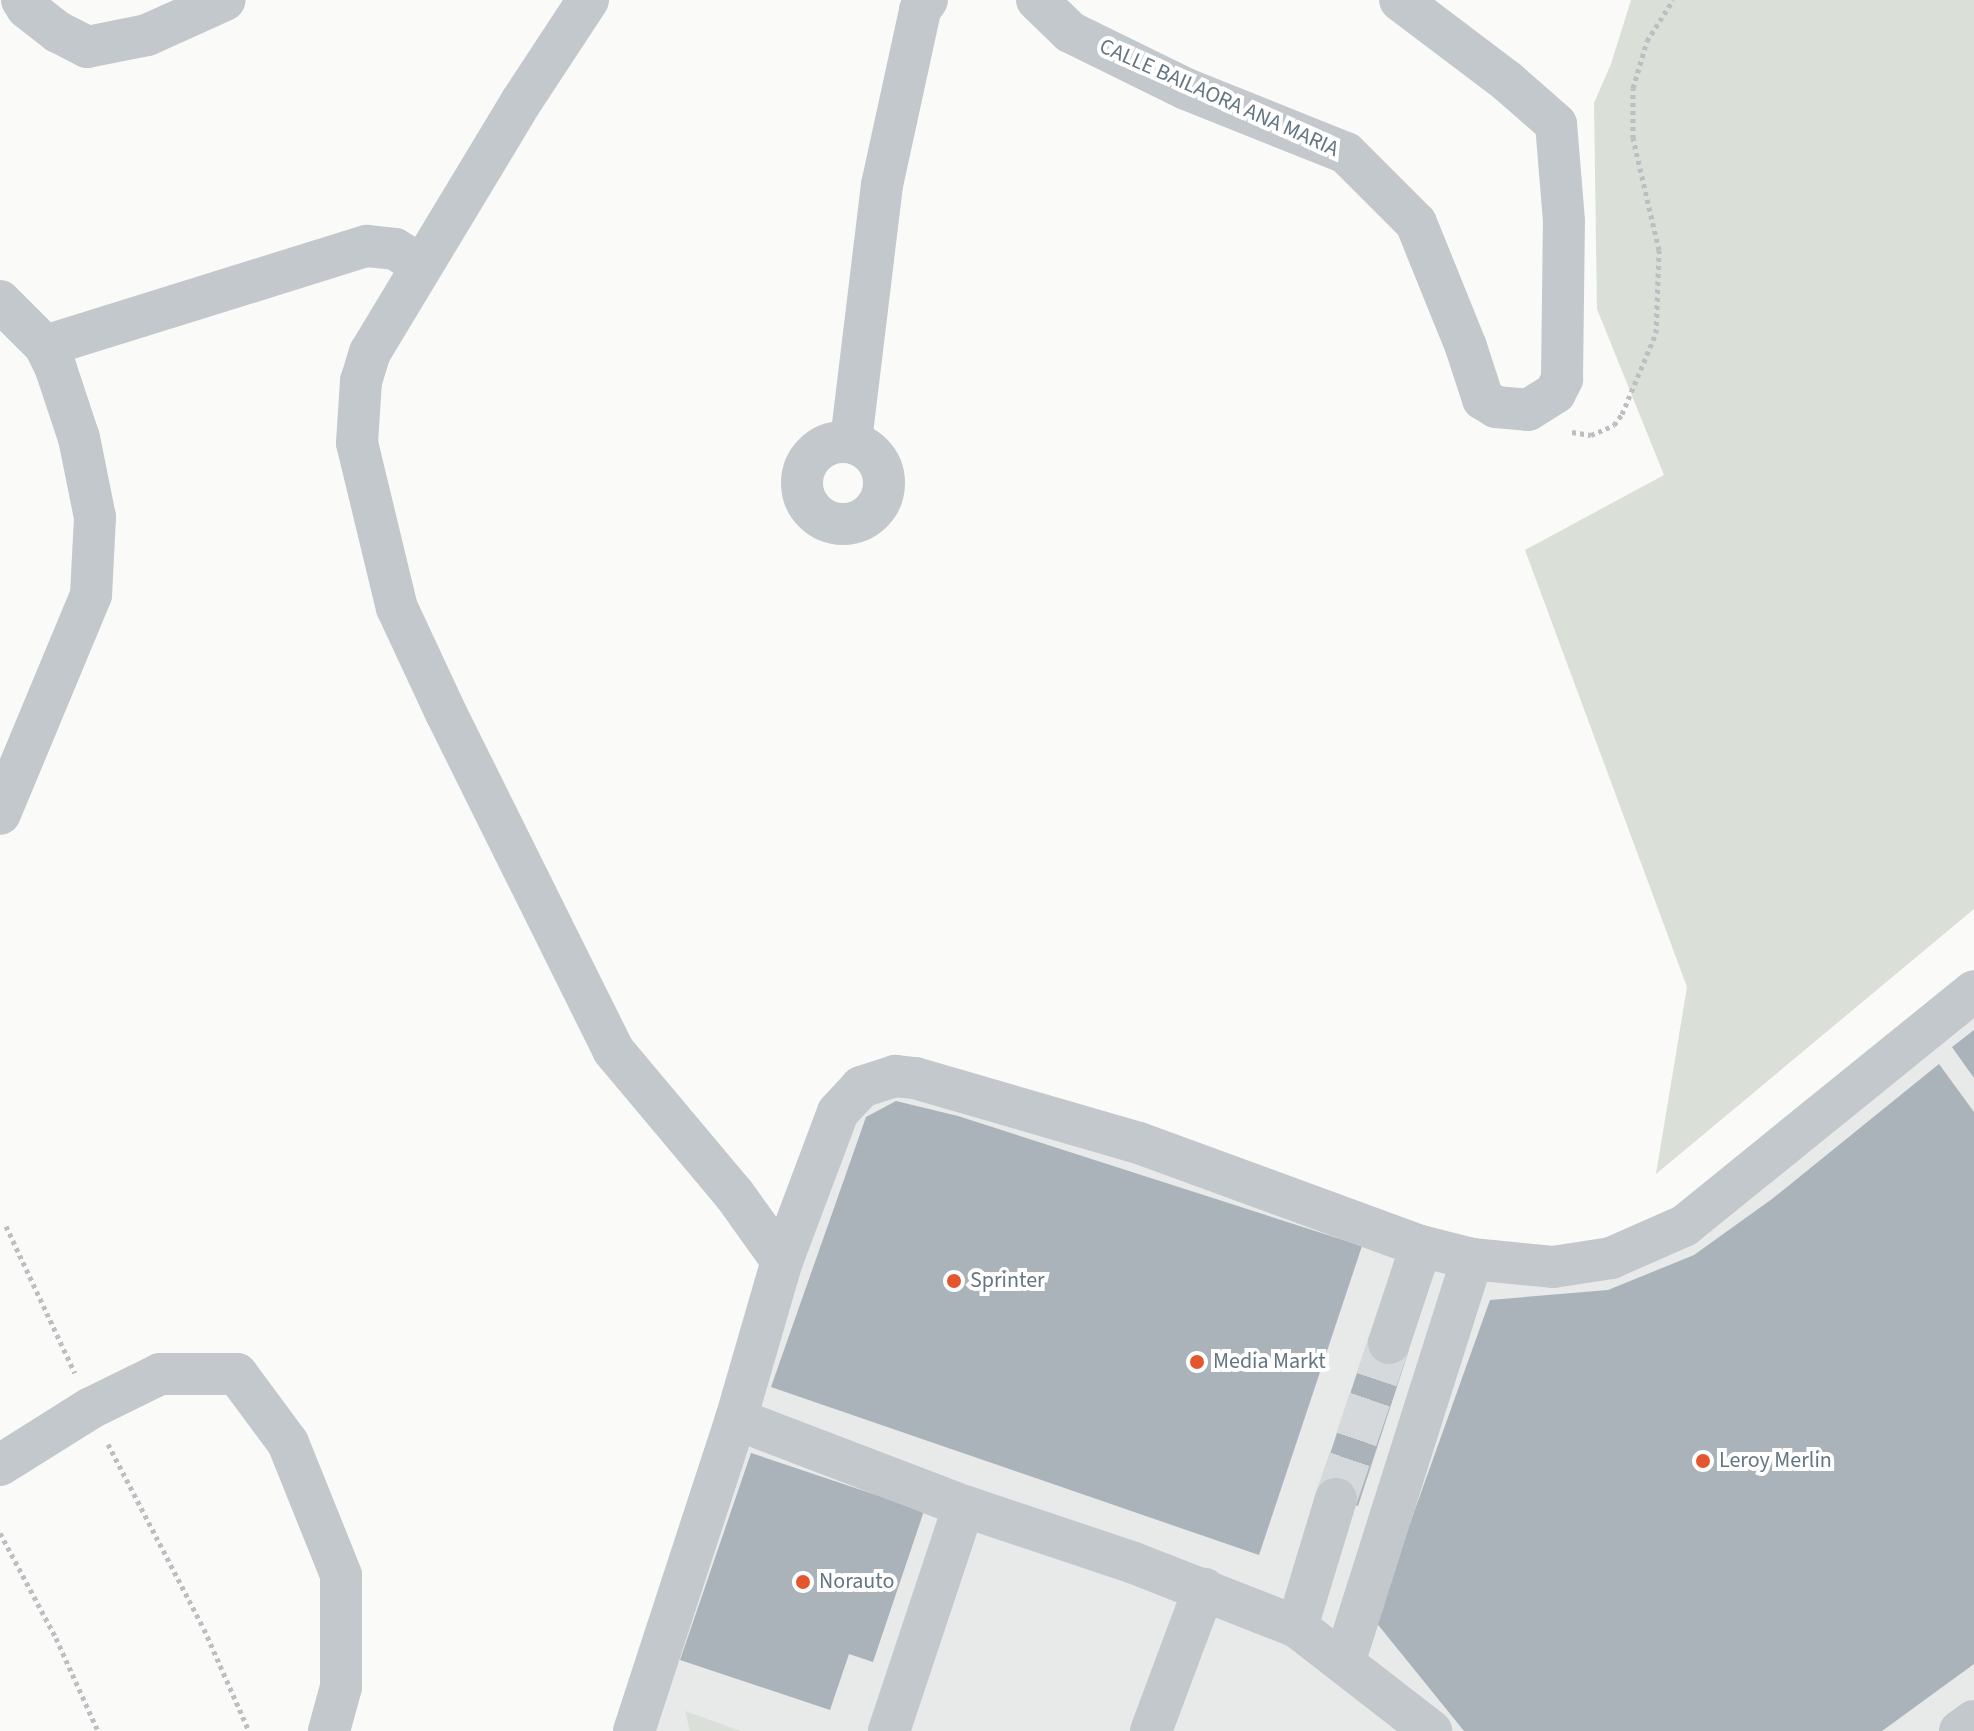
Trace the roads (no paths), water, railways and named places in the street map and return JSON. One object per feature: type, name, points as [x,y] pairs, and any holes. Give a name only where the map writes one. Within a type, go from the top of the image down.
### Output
[{"type":"street","points":[[22,0],[27,8],[58,32],[87,47],[147,35],[225,0]]},
{"type":"street","points":[[588,0],[521,102],[370,352],[357,411],[357,443],[397,608],[453,729],[613,1050],[734,1194],[782,1261]]},
{"type":"street","points":[[851,441],[882,185],[920,10],[927,0]]},
{"type":"street","name":"CALLE BAILAORA ANA MARIA","points":[[1037,0],[1070,32],[1186,89],[1346,153],[1416,223],[1483,399],[1512,411],[1528,410],[1543,403],[1562,379],[1564,221],[1556,124],[1507,81],[1400,0]]},
{"type":"street","points":[[45,346],[367,246],[395,249],[421,265]]},
{"type":"street","points":[[0,301],[45,346],[79,438],[95,517],[91,595],[0,814]]},
{"type":"street","points":[[636,1729],[736,1419],[782,1261],[838,1112],[861,1087],[895,1076],[915,1078],[1139,1143],[1421,1246],[1472,1259],[1553,1267],[1611,1258],[1684,1226],[1974,991]]},
{"type":"street","points":[[1389,1343],[1421,1246]]},
{"type":"street","points":[[1344,1663],[1472,1259]]},
{"type":"street","points":[[0,1465],[91,1408],[160,1374],[237,1374],[288,1443],[341,1575],[341,1687],[329,1731]]},
{"type":"street","points":[[736,1419],[964,1506],[1204,1589],[1297,1627],[1431,1731]]},
{"type":"street","points":[[1297,1627],[1336,1499]]},
{"type":"street","points":[[889,1731],[964,1506]]},
{"type":"street","points":[[1151,1731],[1204,1589]]},
{"type":"street","points":[[1960,1731],[1974,1721]]},
{"type":"tunnel","points":[[1336,1499],[1389,1343]]},
{"type":"place","name":"Sprinter","points":[[954,1281]]},
{"type":"place","name":"Media Markt","points":[[1197,1362]]},
{"type":"place","name":"Leroy Merlin","points":[[1703,1461]]},
{"type":"place","name":"Norauto","points":[[803,1582]]}]
